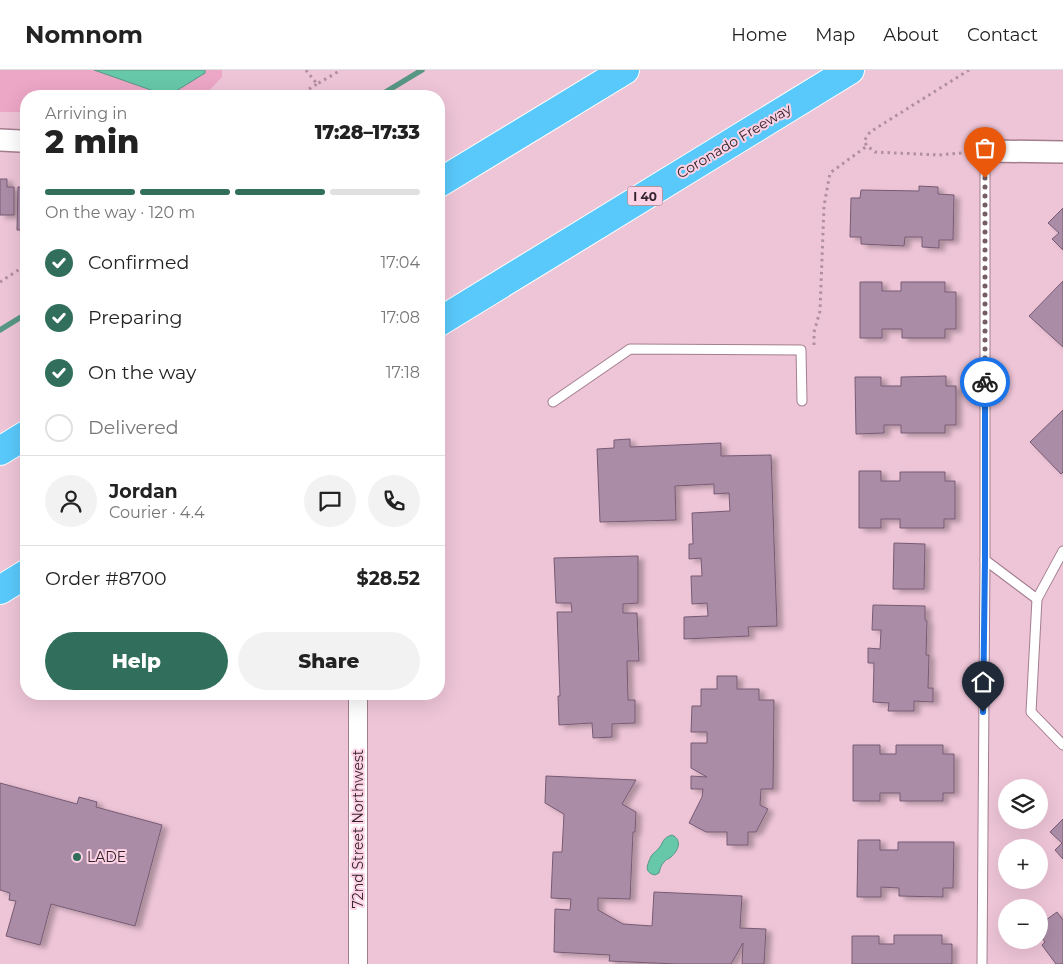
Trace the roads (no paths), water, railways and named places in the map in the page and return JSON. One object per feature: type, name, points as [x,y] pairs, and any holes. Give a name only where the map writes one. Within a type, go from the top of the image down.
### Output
[{"type":"highway","points":[[445,179],[625,70]]},
{"type":"highway","name":"Coronado Freeway","points":[[445,318],[850,70]]},
{"type":"highway","points":[[0,451],[20,439]]},
{"type":"highway","points":[[0,590],[20,578]]},
{"type":"street","points":[[989,151],[1063,152]]},
{"type":"street","name":"72nd Street Northwest","points":[[358,700],[358,964]]},
{"type":"lane","points":[[982,964],[985,167],[989,151]]},
{"type":"lane","points":[[553,402],[630,349],[801,350],[802,401]]},
{"type":"lane","points":[[1063,551],[1037,599],[1031,712],[1063,745]]},
{"type":"lane","points":[[985,560],[1037,599]]},
{"type":"waterway","points":[[389,90],[422,70]]},
{"type":"waterway","points":[[0,330],[20,318]]},
{"type":"place","name":"LADE","points":[[77,857]]}]
